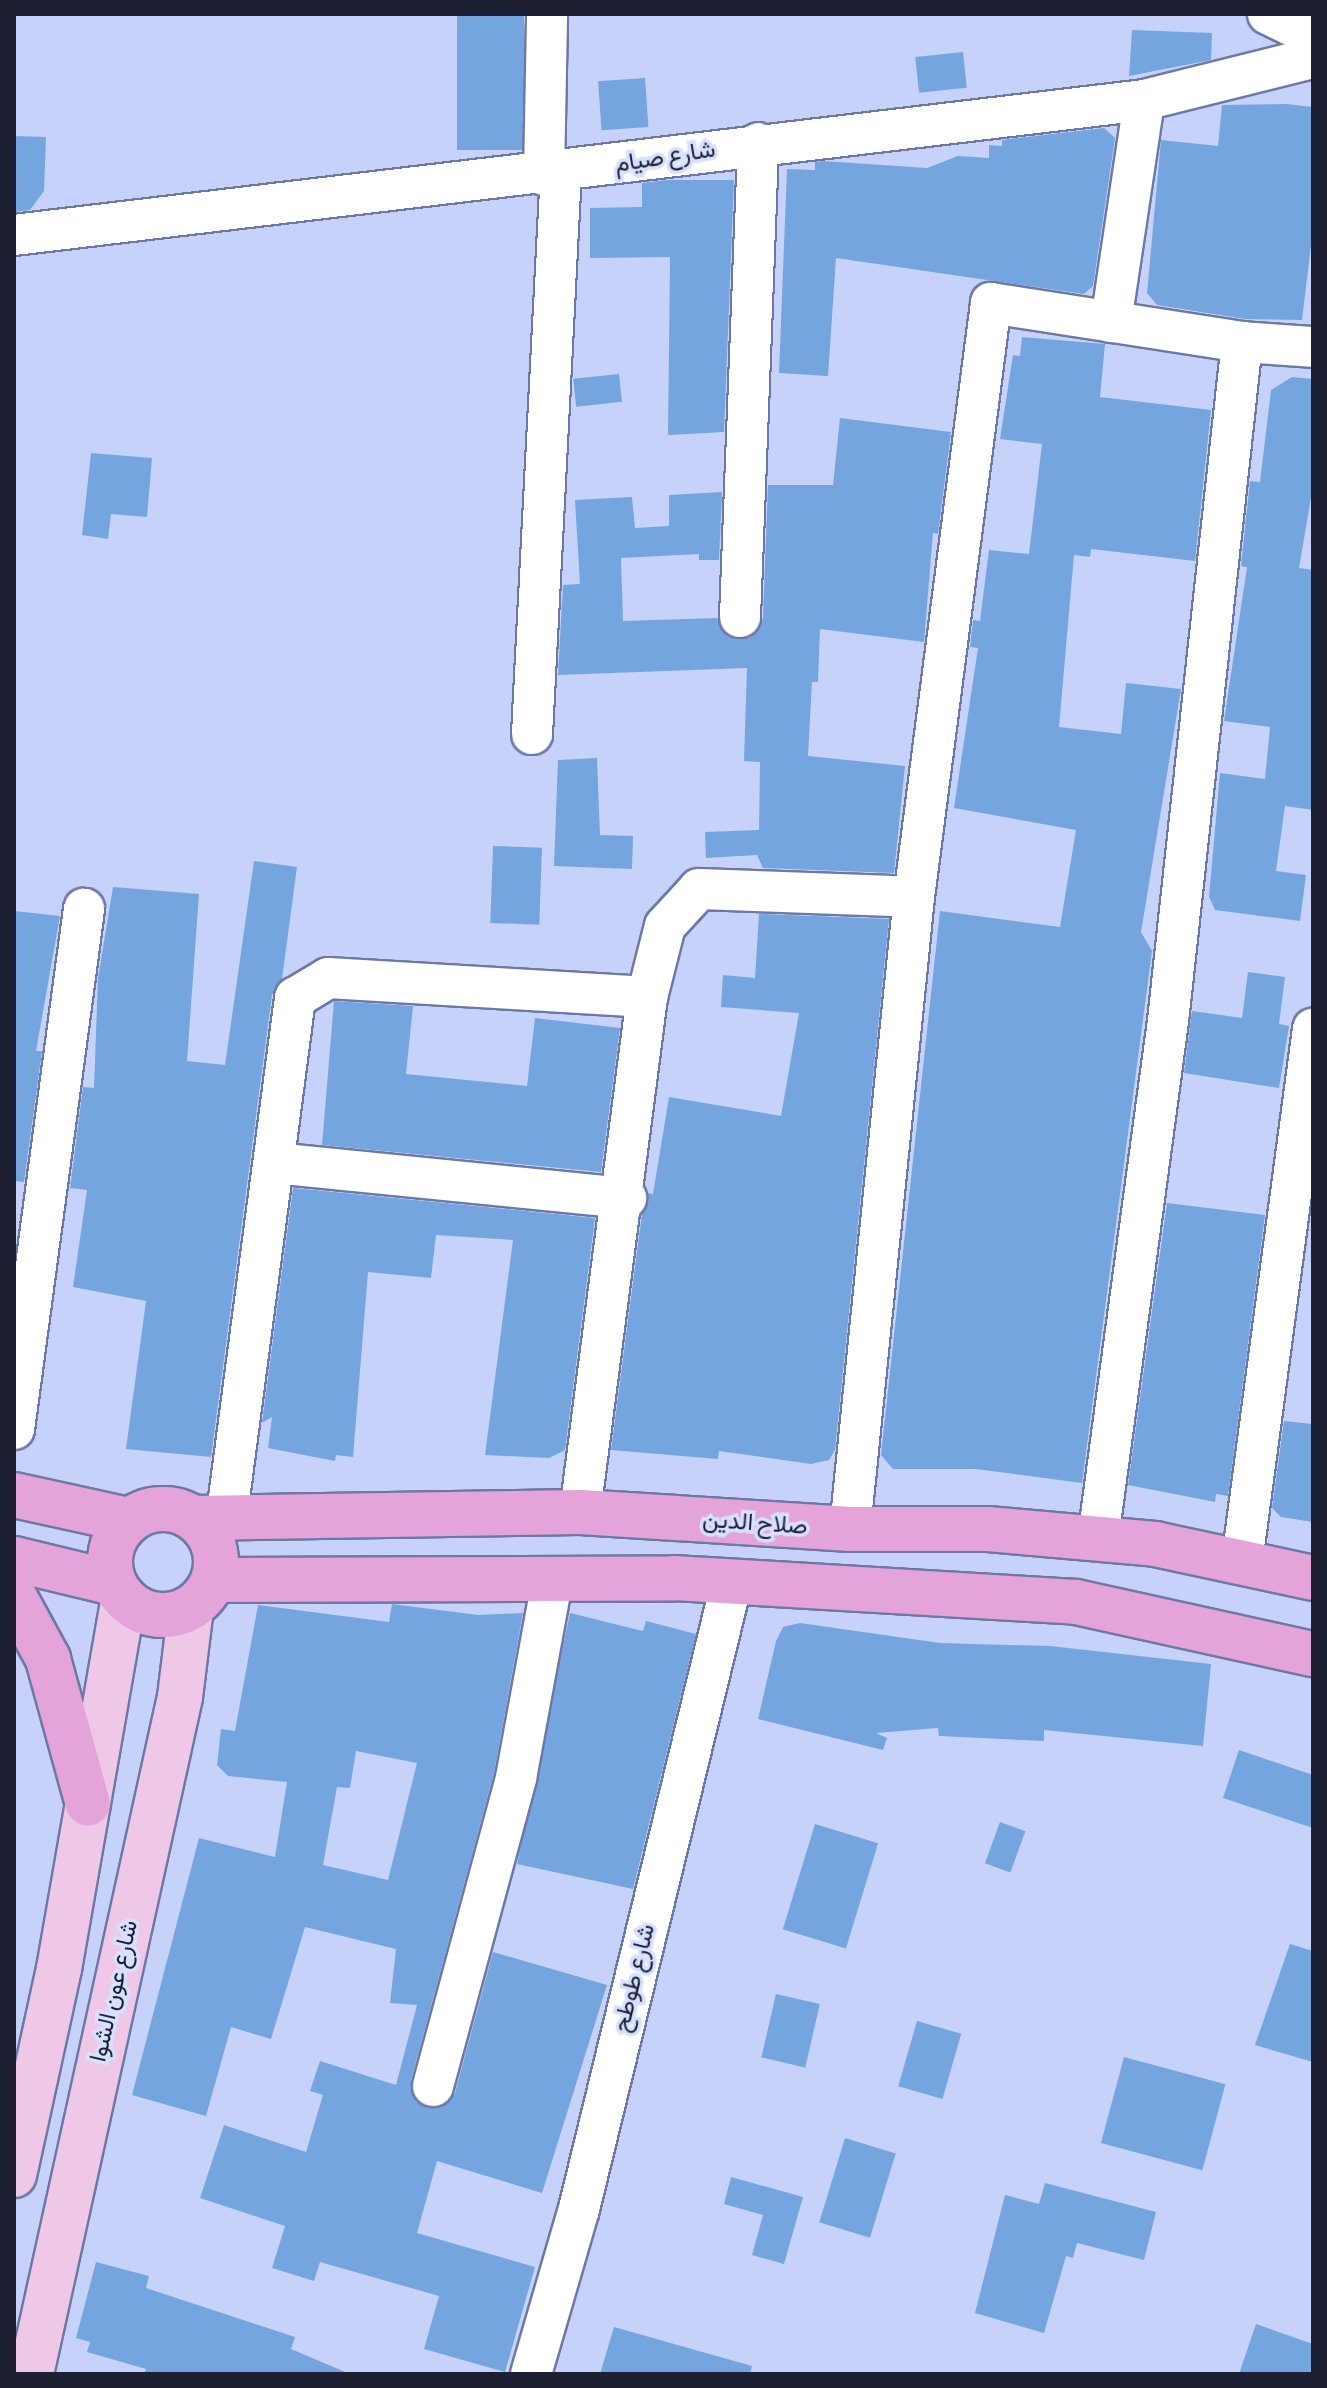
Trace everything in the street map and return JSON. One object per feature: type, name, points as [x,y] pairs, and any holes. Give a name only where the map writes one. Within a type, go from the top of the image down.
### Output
[{"type":"highway","points":[[14,1495],[129,1520],[161,1509],[210,1520],[214,1545],[202,1594]]},
{"type":"highway","name":"صلاح الدين","points":[[210,1520],[580,1512],[850,1529],[988,1529],[1098,1538],[1242,1561],[1313,1578]]},
{"type":"highway","points":[[119,1591],[112,1548],[129,1520]]},
{"type":"highway","points":[[14,1559],[119,1591],[156,1615],[202,1594],[552,1581],[732,1581],[1076,1602],[1313,1654]]},
{"type":"highway","points":[[14,1596],[48,1659],[88,1804]]},
{"type":"main road","points":[[14,2175],[88,1804],[119,1591]]},
{"type":"main road","name":"شارع عون الشوا","points":[[31,2374],[202,1594]]},
{"type":"street","points":[[532,734],[552,174],[547,14]]},
{"type":"street","points":[[1268,14],[1313,36]]},
{"type":"street","name":"شارع صيام","points":[[14,235],[552,174],[758,143],[1144,100],[1313,58]]},
{"type":"street","points":[[1111,322],[1144,100]]},
{"type":"street","points":[[740,617],[758,143]]},
{"type":"street","points":[[850,1529],[914,897],[991,303],[1242,342],[1313,347]]},
{"type":"street","points":[[1098,1538],[1179,926],[1242,342]]},
{"type":"street","points":[[580,1512],[626,1198],[647,997],[665,926],[699,889],[914,897]]},
{"type":"street","points":[[14,1429],[84,909]]},
{"type":"street","points":[[210,1520],[274,1163],[295,998],[328,978],[647,997]]},
{"type":"street","points":[[1242,1561],[1313,1029]]},
{"type":"street","points":[[274,1163],[626,1198]]},
{"type":"street","points":[[433,2086],[516,1778],[552,1581]]},
{"type":"street","name":"شارع طوطح","points":[[531,2374],[579,2209],[732,1581]]},
{"type":"building","points":[[457,14],[524,14],[524,150],[457,150]]},
{"type":"building","points":[[1132,30],[1212,33],[1211,60],[1129,76]]},
{"type":"building","points":[[963,52],[967,88],[919,93],[915,57]]},
{"type":"building","points":[[645,78],[648,127],[602,130],[598,81]]},
{"type":"building","points":[[1287,104],[1313,107],[1313,229],[1302,320],[1245,319],[1157,305],[1147,293],[1161,140],[1218,146],[1222,105]]},
{"type":"building","points":[[1104,128],[1115,138],[1093,286],[1084,294],[836,258],[828,376],[779,373],[787,169],[815,170],[815,162],[823,161],[927,168],[958,156],[989,158],[989,145],[1002,146],[1002,140]]},
{"type":"building","points":[[14,136],[46,137],[44,191],[30,210],[14,212]]},
{"type":"building","points":[[734,180],[724,432],[668,435],[670,257],[590,258],[590,208],[642,207],[642,183]]},
{"type":"building","points":[[1022,337],[1105,344],[1100,397],[1211,410],[1195,561],[1091,549],[1090,557],[1074,555],[1059,727],[1121,734],[1126,683],[1181,689],[1141,932],[1152,951],[1082,1483],[976,1469],[893,1469],[881,1455],[940,911],[1060,927],[1076,830],[954,808],[978,648],[970,647],[973,620],[980,621],[989,550],[1029,554],[1042,444],[1000,439],[1013,355],[1020,356]]},
{"type":"building","points":[[619,374],[622,402],[576,407],[573,379]]},
{"type":"building","points":[[1292,377],[1313,379],[1313,486],[1299,568],[1313,570],[1313,810],[1285,806],[1276,871],[1306,875],[1300,921],[1215,910],[1209,897],[1220,773],[1265,779],[1270,727],[1224,721],[1247,567],[1241,566],[1250,481],[1260,482],[1271,390]]},
{"type":"building","points":[[840,418],[951,432],[938,534],[933,533],[924,642],[820,629],[818,682],[812,682],[808,756],[905,766],[894,873],[763,868],[757,855],[706,858],[705,832],[759,830],[760,762],[744,761],[747,668],[558,675],[563,585],[580,584],[575,500],[632,497],[635,528],[669,526],[669,495],[722,492],[719,560],[699,560],[699,554],[621,558],[623,621],[717,618],[728,637],[750,638],[763,618],[768,485],[833,485]]},
{"type":"building","points":[[91,453],[152,458],[147,517],[111,514],[108,539],[82,535]]},
{"type":"building","points":[[597,758],[600,835],[633,836],[632,869],[554,866],[558,760]]},
{"type":"building","points":[[493,846],[542,848],[539,925],[490,923]]},
{"type":"building","points":[[254,861],[297,867],[282,979],[272,995],[211,1457],[126,1449],[146,1301],[73,1287],[87,1190],[70,1188],[83,1087],[94,1088],[98,978],[113,887],[199,894],[187,1061],[225,1065]]},
{"type":"building","points":[[14,911],[60,916],[36,1051],[42,1051],[24,1182],[14,1181]]},
{"type":"building","points":[[759,914],[889,919],[835,1450],[829,1460],[811,1464],[719,1451],[718,1459],[611,1450],[642,1214],[648,1193],[653,1194],[669,1097],[781,1116],[799,1013],[721,1007],[723,975],[755,978]]},
{"type":"building","points":[[1248,972],[1285,977],[1279,1024],[1289,1026],[1279,1088],[1184,1073],[1192,1011],[1242,1018]]},
{"type":"building","points":[[334,1001],[413,1006],[406,1074],[527,1086],[535,1018],[620,1028],[601,1172],[322,1145]]},
{"type":"building","points":[[293,1188],[595,1218],[565,1450],[549,1458],[485,1455],[513,1240],[436,1235],[431,1278],[368,1272],[353,1457],[336,1455],[335,1461],[268,1448],[272,1417],[262,1423]]},
{"type":"building","points":[[1167,1203],[1265,1215],[1228,1496],[1216,1494],[1215,1502],[1128,1485]]},
{"type":"building","points":[[1284,1421],[1313,1424],[1313,1522],[1281,1517],[1272,1508]]},
{"type":"building","points":[[392,1604],[478,1615],[523,1613],[494,1773],[411,2080],[416,2102],[438,2108],[455,2093],[493,1952],[607,1985],[542,2193],[437,2161],[417,2233],[535,2267],[505,2372],[424,2349],[439,2296],[320,2262],[314,2281],[272,2268],[285,2226],[200,2198],[224,2125],[306,2152],[323,2095],[310,2091],[320,2061],[396,2085],[417,2005],[390,2003],[396,1949],[305,1927],[271,2039],[231,2027],[206,2116],[132,2095],[199,1838],[275,1857],[287,1782],[228,1776],[217,1765],[221,1729],[235,1731],[258,1605],[389,1622]],"holes":[[[356,1751],[417,1763],[388,1880],[323,1865],[337,1787],[350,1788]]]},
{"type":"building","points":[[570,1613],[643,1631],[646,1621],[696,1634],[633,1889],[517,1864]]},
{"type":"building","points":[[800,1623],[940,1643],[1050,1646],[1211,1664],[1203,1746],[1044,1730],[1044,1741],[939,1736],[938,1728],[876,1733],[887,1738],[883,1750],[758,1719],[776,1641],[783,1627]]},
{"type":"building","points":[[1239,1750],[1313,1775],[1313,1828],[1223,1798]]},
{"type":"building","points":[[1000,1822],[1025,1831],[1010,1873],[985,1863]]},
{"type":"building","points":[[815,1824],[878,1843],[846,1948],[783,1929]]},
{"type":"building","points":[[1290,1944],[1313,1951],[1313,2062],[1255,2045]]},
{"type":"building","points":[[776,1994],[820,2004],[805,2067],[761,2057]]},
{"type":"building","points":[[917,2021],[961,2034],[942,2099],[898,2086]]},
{"type":"building","points":[[1124,2057],[1225,2084],[1202,2170],[1101,2143]]},
{"type":"building","points":[[845,2138],[896,2153],[870,2238],[819,2222]]},
{"type":"building","points":[[731,2177],[803,2197],[784,2264],[752,2255],[763,2215],[724,2204]]},
{"type":"building","points":[[1045,2183],[1156,2212],[1144,2260],[1077,2243],[1073,2258],[1066,2256],[1044,2333],[975,2313],[1005,2195],[1039,2204]]},
{"type":"building","points":[[96,2262],[149,2276],[146,2288],[295,2337],[291,2349],[350,2374],[144,2374],[146,2369],[87,2352],[90,2342],[76,2338]]},
{"type":"building","points":[[1256,2324],[1313,2344],[1313,2374],[1239,2374]]},
{"type":"building","points":[[614,2327],[752,2366],[750,2374],[600,2374]]}]
